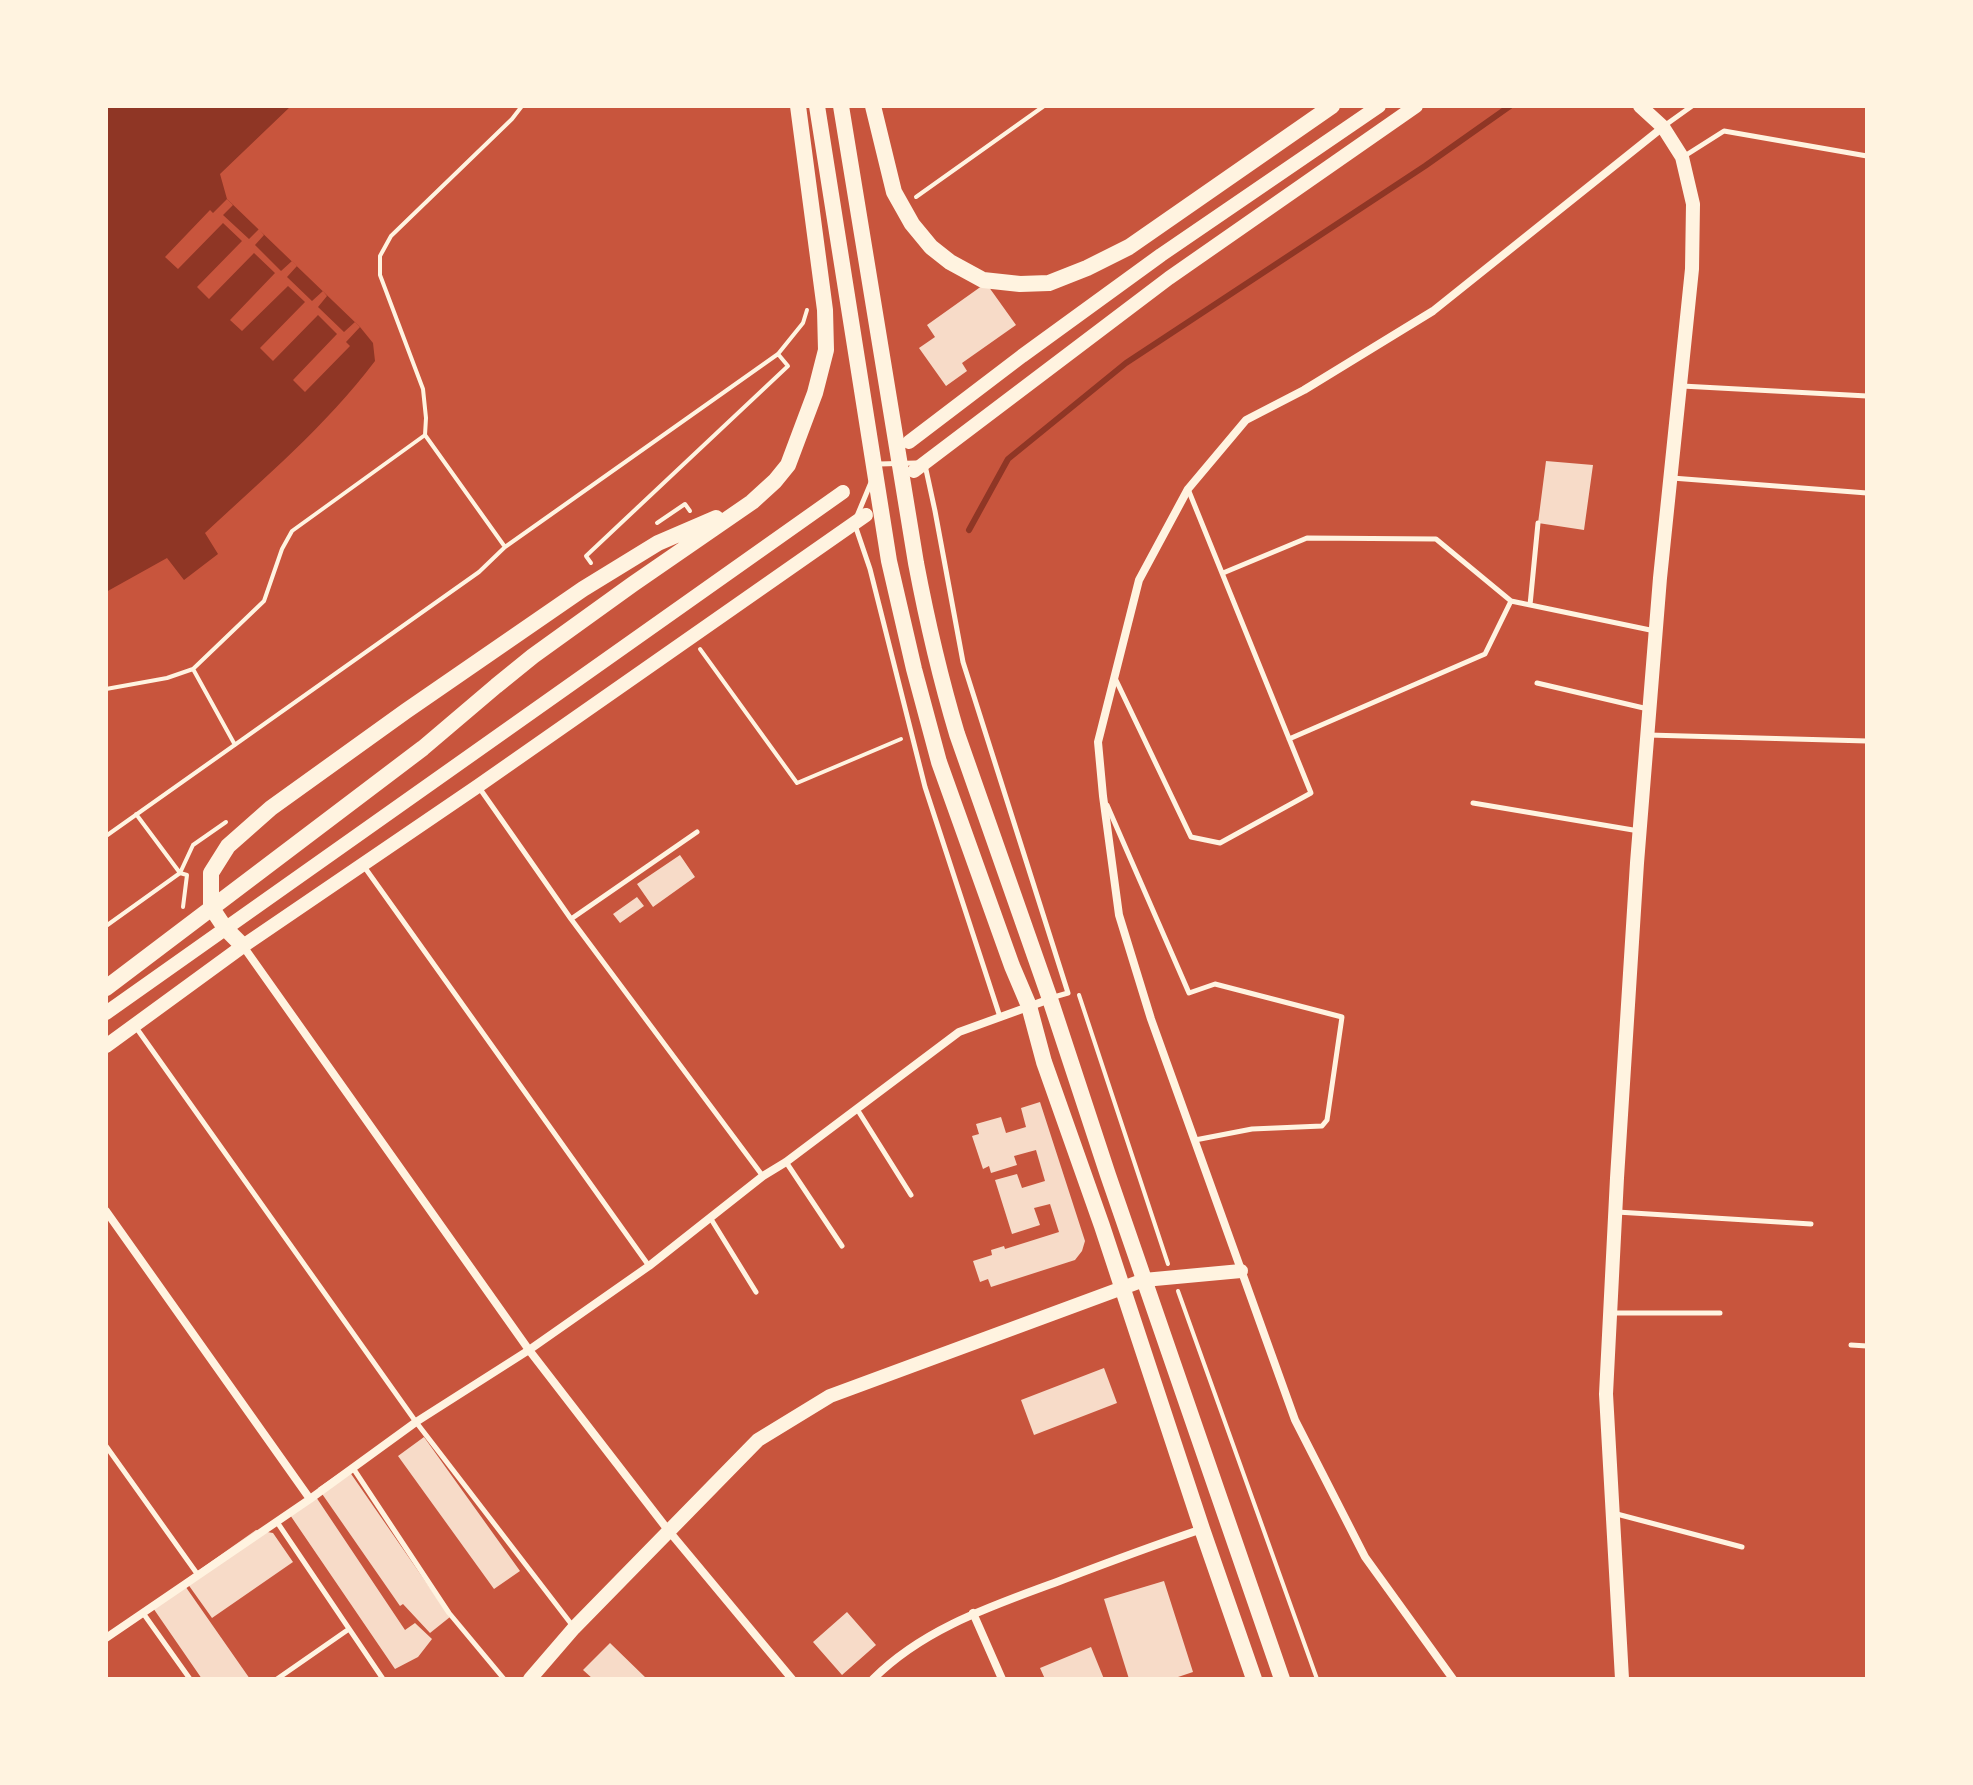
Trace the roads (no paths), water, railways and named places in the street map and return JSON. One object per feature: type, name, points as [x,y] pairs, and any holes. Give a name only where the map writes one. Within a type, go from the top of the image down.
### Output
[{"type":"main road","points":[[106,988],[423,748],[533,656],[752,502],[788,465],[815,393],[826,350],[825,310],[798,106]]},
{"type":"main road","points":[[817,106],[889,561],[939,762],[1029,1006],[1044,1062],[1254,1679]]},
{"type":"main road","points":[[841,106],[928,627],[957,734],[1282,1679]]},
{"type":"main road","points":[[873,106],[894,192],[912,224],[931,247],[950,262],[983,280],[1020,284],[1049,283],[1129,247],[1332,106]]},
{"type":"main road","points":[[243,946],[225,928],[211,907],[211,873],[228,846],[271,808],[583,589],[658,543],[752,502]]},
{"type":"street","points":[[909,442],[1161,255],[1379,106]]},
{"type":"street","points":[[920,467],[1169,278],[1416,106]]},
{"type":"street","points":[[1622,1679],[1606,1394],[1647,735],[1692,269],[1693,204],[1682,157],[1663,127],[1640,106]]},
{"type":"street","points":[[1453,1679],[1365,1557],[1295,1420],[1151,1019],[1119,915],[1098,742],[1139,580],[1188,489],[1246,420],[1304,390],[1433,311],[1663,127]]},
{"type":"street","points":[[106,1013],[843,492]]},
{"type":"street","points":[[106,1046],[243,946],[860,519]]},
{"type":"street","points":[[243,946],[529,1350],[668,1530],[792,1679]]},
{"type":"street","points":[[106,1638],[310,1499],[416,1422],[529,1350],[649,1266],[763,1176],[959,1032],[1050,999]]},
{"type":"street","points":[[106,1211],[310,1499]]},
{"type":"street","points":[[530,1679],[574,1628],[758,1440],[830,1396],[1144,1280],[1241,1271]]},
{"type":"street","points":[[873,1679],[891,1661],[973,1613],[1202,1529]]},
{"type":"street","points":[[973,1613],[1002,1679]]},
{"type":"lane","points":[[1663,127],[1692,106]]},
{"type":"lane","points":[[1682,157],[1724,131],[1867,156]]},
{"type":"lane","points":[[1681,386],[1867,396]]},
{"type":"lane","points":[[1000,1017],[925,787],[870,569],[860,519],[879,463],[920,467],[935,511],[963,662],[1068,993],[1050,999]]},
{"type":"lane","points":[[1671,478],[1867,493]]},
{"type":"lane","points":[[1115,677],[1191,837],[1220,843],[1311,793],[1188,489]]},
{"type":"lane","points":[[1530,605],[1538,523]]},
{"type":"lane","points":[[1223,573],[1307,538],[1436,539],[1511,601],[1656,631]]},
{"type":"lane","points":[[1289,739],[1485,654],[1511,601]]},
{"type":"lane","points":[[1537,683],[1649,709]]},
{"type":"lane","points":[[1647,735],[1867,741]]},
{"type":"lane","points":[[478,786],[571,919],[763,1176]]},
{"type":"lane","points":[[1103,796],[1189,993],[1215,984],[1342,1017],[1327,1120],[1322,1126],[1252,1129],[1195,1140]]},
{"type":"lane","points":[[1473,803],[1640,831]]},
{"type":"lane","points":[[571,919],[697,832]]},
{"type":"lane","points":[[362,864],[649,1266]]},
{"type":"lane","points":[[134,1026],[416,1422],[574,1628]]},
{"type":"lane","points":[[857,1109],[911,1195]]},
{"type":"lane","points":[[786,1162],[842,1246]]},
{"type":"lane","points":[[1616,1212],[1811,1224]]},
{"type":"lane","points":[[710,1218],[756,1292]]},
{"type":"lane","points":[[1610,1313],[1720,1313]]},
{"type":"lane","points":[[1851,1345],[1867,1346]]},
{"type":"lane","points":[[106,1446],[198,1575]]},
{"type":"lane","points":[[353,1467],[449,1613],[504,1679]]},
{"type":"lane","points":[[1612,1513],[1742,1547]]},
{"type":"lane","points":[[276,1522],[383,1679]]},
{"type":"lane","points":[[143,1613],[190,1679]]},
{"type":"lane","points":[[277,1679],[349,1629]]},
{"type":"waterway","points":[[969,530],[1008,459],[1126,363],[1425,166],[1510,106]]}]
